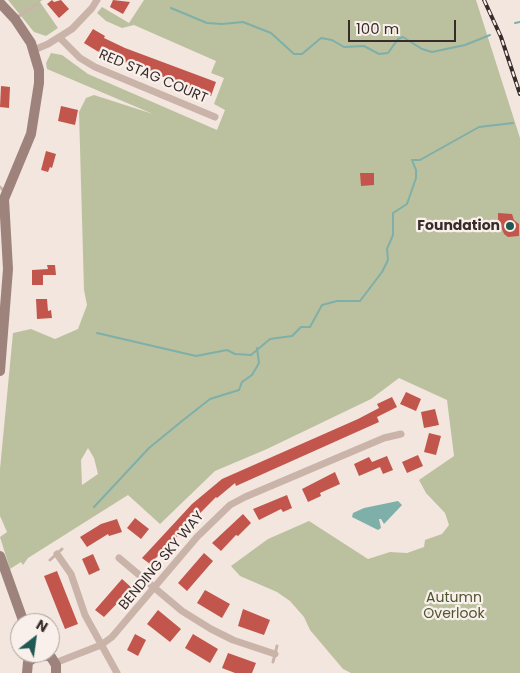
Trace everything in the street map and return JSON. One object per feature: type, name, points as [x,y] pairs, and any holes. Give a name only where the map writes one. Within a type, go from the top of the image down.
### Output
[{"type":"street","points":[[34,50],[60,38],[82,19],[96,0]]},
{"type":"street","points":[[0,3],[15,19],[34,50],[39,70],[35,113],[25,150],[3,190],[8,251],[0,371]]},
{"type":"street","name":"RED STAG COURT","points":[[60,38],[80,58],[95,67],[215,117]]},
{"type":"street","name":"BENDING SKY WAY","points":[[55,668],[101,645],[125,624],[210,522],[230,505],[384,438],[401,434]]},
{"type":"street","points":[[59,552],[71,574],[85,615],[117,673]]},
{"type":"street","points":[[0,556],[20,613]]},
{"type":"street","points":[[120,558],[182,611],[211,629],[255,648],[275,654]]},
{"type":"lane","points":[[15,19],[37,4]]},
{"type":"lane","points":[[50,560],[59,552]]},
{"type":"lane","points":[[273,662],[277,646]]},
{"type":"green space","points":[[8,0],[42,0],[40,2],[58,28],[46,36],[34,32]]},
{"type":"green space","name":"Autumn Overlook","points":[[144,0],[476,0],[520,138],[520,673],[351,673],[343,669],[310,630],[304,617],[290,601],[277,592],[240,576],[231,566],[268,539],[309,521],[368,559],[390,552],[407,553],[424,547],[425,540],[442,534],[449,525],[445,513],[426,493],[419,480],[454,456],[447,400],[399,378],[371,399],[267,449],[215,471],[160,524],[128,495],[28,558],[23,565],[21,562],[10,569],[0,537],[7,532],[0,516],[0,469],[13,333],[31,329],[55,339],[78,329],[87,305],[84,290],[79,112],[86,98],[94,95],[153,114],[47,69],[46,63],[51,53],[62,55],[88,74],[217,130],[225,110],[214,104],[224,78],[211,73],[216,61],[134,25],[122,28],[106,21],[97,13],[102,7],[129,23]],"holes":[[[88,448],[94,458],[98,474],[82,485],[81,460]]]},
{"type":"water","points":[[398,501],[402,505],[384,524],[379,519],[381,528],[378,530],[352,517],[353,513],[364,508]]},
{"type":"building","points":[[52,0],[54,2],[61,0],[69,9],[59,18],[47,4]]},
{"type":"building","points":[[113,0],[130,2],[123,14],[110,7]]},
{"type":"building","points":[[93,29],[105,36],[104,38],[125,48],[216,82],[211,96],[193,89],[192,92],[180,87],[181,84],[97,51],[84,43]]},
{"type":"building","points":[[1,86],[10,87],[9,108],[0,107]]},
{"type":"building","points":[[61,106],[78,110],[75,125],[58,121]]},
{"type":"building","points":[[46,151],[56,154],[52,168],[50,167],[48,172],[41,170]]},
{"type":"building","points":[[360,173],[374,173],[374,185],[361,186]]},
{"type":"building","name":"Foundation","points":[[498,213],[512,214],[514,220],[519,224],[519,236],[508,237],[504,234],[498,219]]},
{"type":"building","points":[[47,265],[55,265],[56,275],[43,275],[43,285],[32,285],[32,270],[48,269]]},
{"type":"building","points":[[36,299],[47,299],[48,311],[51,310],[52,318],[37,319]]},
{"type":"building","points":[[406,392],[421,399],[416,411],[400,404]]},
{"type":"building","points":[[392,397],[397,407],[377,417],[379,422],[236,486],[235,483],[216,497],[150,564],[142,558],[192,504],[222,479],[358,419],[379,408],[377,404]]},
{"type":"building","points":[[435,409],[439,425],[424,428],[421,412]]},
{"type":"building","points":[[429,433],[441,436],[436,455],[424,452]]},
{"type":"building","points":[[418,455],[423,466],[407,473],[402,462]]},
{"type":"building","points":[[387,456],[393,470],[383,474],[380,467],[359,476],[354,464],[369,457],[372,462]]},
{"type":"building","points":[[335,472],[340,484],[320,493],[321,496],[308,502],[302,489]]},
{"type":"building","points":[[287,495],[292,508],[283,512],[281,509],[259,520],[253,509]]},
{"type":"building","points":[[243,514],[251,523],[221,551],[212,543]]},
{"type":"building","points":[[135,518],[149,529],[141,539],[127,528]]},
{"type":"building","points":[[117,519],[122,532],[109,536],[108,534],[87,547],[80,537],[101,524]]},
{"type":"building","points":[[204,553],[213,561],[187,591],[178,583]]},
{"type":"building","points":[[93,554],[100,570],[89,575],[82,559]]},
{"type":"building","points":[[57,571],[78,624],[65,629],[44,576]]},
{"type":"building","points":[[122,579],[132,588],[104,617],[95,610]]},
{"type":"building","points":[[205,590],[230,604],[222,618],[197,603]]},
{"type":"building","points":[[243,609],[270,620],[264,635],[238,626]]},
{"type":"building","points":[[158,610],[181,629],[170,642],[147,624]]},
{"type":"building","points":[[135,634],[146,640],[138,656],[127,650]]},
{"type":"building","points":[[193,634],[218,649],[210,663],[185,648]]},
{"type":"building","points":[[228,653],[256,663],[252,673],[235,673],[222,668]]},
{"type":"waterway","points":[[171,8],[207,23],[243,22],[271,33],[294,54],[302,54],[321,38],[332,40],[344,47],[364,46],[379,54],[388,53],[398,39],[403,37],[422,49],[432,52],[465,45],[490,35]]},
{"type":"waterway","points":[[515,23],[520,22]]},
{"type":"waterway","points":[[97,333],[196,356],[227,350],[235,354],[251,355],[270,339],[292,336],[301,327],[310,327],[322,305],[337,301],[360,301],[382,272],[388,260],[387,249],[393,235],[393,213],[407,204],[416,178],[416,170],[412,160],[420,160],[479,127],[513,123]]},
{"type":"waterway","points":[[94,507],[149,448],[182,421],[210,399],[239,390],[242,382],[252,375],[259,363],[257,348]]},
{"type":"railway","points":[[484,0],[501,37],[520,94]]},
{"type":"place","name":"Foundation","points":[[510,226]]}]
